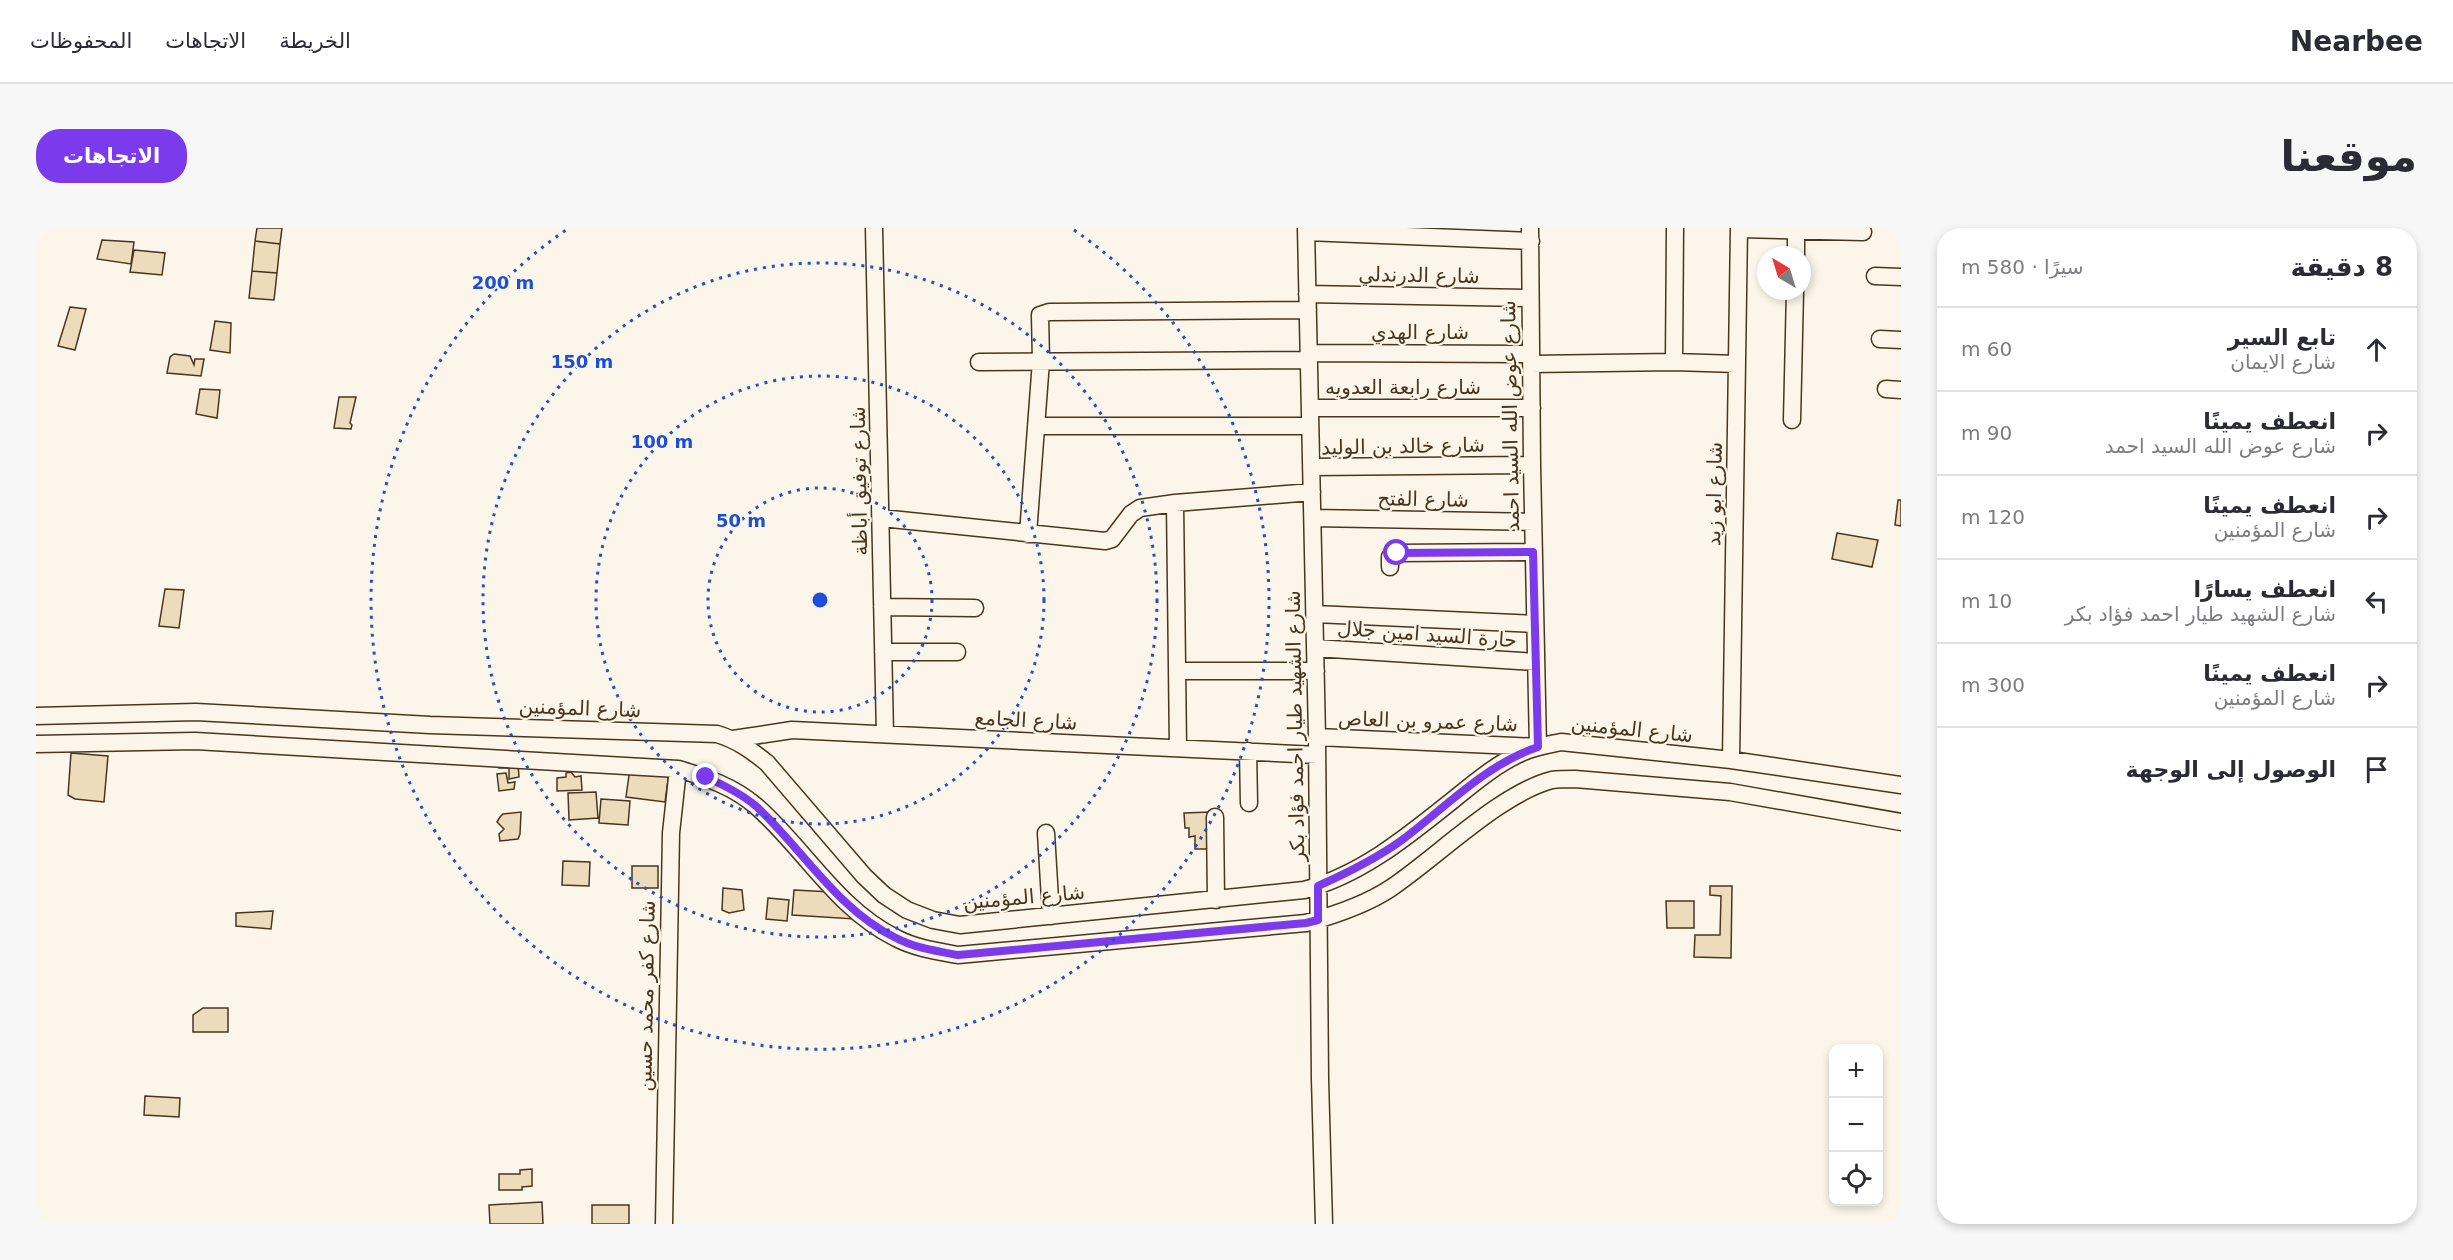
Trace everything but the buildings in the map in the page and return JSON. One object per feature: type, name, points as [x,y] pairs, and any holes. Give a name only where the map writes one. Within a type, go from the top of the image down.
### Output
[{"type":"street","name":"شارع توفيق أباظة","points":[[874,228],[885,734]]},
{"type":"street","points":[[1674,362],[1676,228]]},
{"type":"street","points":[[1739,229],[1863,232]]},
{"type":"street","name":"شارع ابو زيد","points":[[1731,760],[1739,229]]},
{"type":"street","points":[[1796,229],[1796,246]]},
{"type":"street","points":[[1306,230],[1530,235]]},
{"type":"street","name":"شارع الشهيد طيار احمد فؤاد بكر","points":[[1306,230],[1315,614],[1324,1224]]},
{"type":"street","name":"شارع عوض الله السيد احمد","points":[[1530,235],[1529,298],[1538,747]]},
{"type":"street","points":[[1875,276],[1901,278]]},
{"type":"street","name":"شارع الدرندلي","points":[[1028,534],[1041,361],[1038,318],[1044,312],[1308,302],[1529,298]]},
{"type":"street","points":[[1792,420],[1795,300]]},
{"type":"street","points":[[1880,339],[1901,340]]},
{"type":"street","name":"شارع الهدي","points":[[979,362],[1309,356],[1737,364]]},
{"type":"street","name":"شارع رابعة العدويه","points":[[1310,408],[1532,408]]},
{"type":"street","points":[[1036,426],[1311,426]]},
{"type":"street","name":"شارع خالد بن الوليد","points":[[1311,467],[1532,465]]},
{"type":"street","points":[[881,518],[1105,541],[1112,538],[1131,514],[1140,508],[1312,492]]},
{"type":"street","points":[[1175,503],[1178,748]]},
{"type":"street","name":"شارع الفتح","points":[[1312,518],[1533,522]]},
{"type":"street","points":[[1390,567],[1390,557],[1397,553],[1533,552]]},
{"type":"street","points":[[882,607],[975,608]]},
{"type":"street","points":[[1315,614],[1535,624]]},
{"type":"street","name":"حارة السيد امين جلال","points":[[1315,648],[1536,662]]},
{"type":"street","points":[[884,652],[957,652]]},
{"type":"street","points":[[1177,671],[1316,671]]},
{"type":"street","points":[[195,741],[196,712]]},
{"type":"street","name":"شارع المؤمنين","points":[[36,716],[196,712],[430,725],[700,733],[733,739],[767,763],[864,876],[884,895],[907,910],[933,920],[960,925],[1216,900],[1318,886],[1372,860],[1402,840],[1496,767],[1522,752],[1561,742],[1731,760],[1901,785]]},
{"type":"street","name":"شارع الجامع","points":[[733,739],[792,730],[1317,755]]},
{"type":"street","name":"شارع عمرو بن العاص","points":[[1317,737],[1538,747]]},
{"type":"street","points":[[36,744],[195,741],[678,769],[706,777],[732,789],[748,800],[845,901],[869,922],[896,939],[926,950],[958,955],[1306,923],[1318,920],[1357,905],[1389,889],[1503,805],[1528,789],[1553,780],[1575,779],[1730,792],[1901,822]]},
{"type":"street","points":[[1248,751],[1249,803]]},
{"type":"street","name":"شارع كفر محمد حسين","points":[[664,1224],[671,833],[678,769]]},
{"type":"street","points":[[1215,817],[1216,900]]},
{"type":"street","points":[[1046,833],[1051,916]]},
{"type":"route","points":[[706,777],[732,789],[756,806],[845,901],[869,922],[896,939],[926,950],[958,955],[1306,923],[1318,920],[1318,886],[1372,860],[1402,840],[1503,762],[1538,747],[1533,552],[1397,553]]}]
